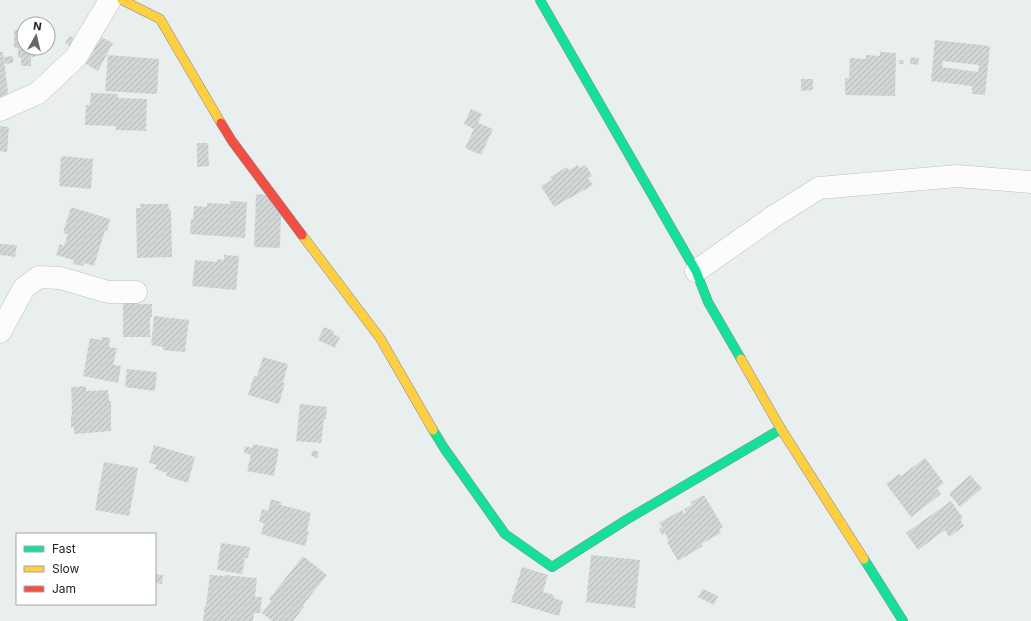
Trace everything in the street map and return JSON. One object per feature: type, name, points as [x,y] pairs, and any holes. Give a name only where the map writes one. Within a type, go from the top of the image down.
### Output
[{"type":"street","points":[[0,110],[38,93],[76,57],[110,0]]},
{"type":"street","points":[[122,0],[160,19],[232,141],[380,338],[444,448],[505,534],[552,567],[626,520],[780,429]]},
{"type":"street","points":[[540,0],[696,271],[708,302],[780,429],[903,621]]},
{"type":"street","points":[[696,271],[773,217],[819,188],[957,176],[1031,182]]},
{"type":"street","points":[[0,332],[24,288],[39,277],[60,278],[108,292],[136,292]]},
{"type":"building","points":[[14,30],[16,30],[16,48],[14,48]]},
{"type":"building","points":[[70,36],[76,40],[72,47],[65,43]]},
{"type":"building","points":[[101,37],[113,43],[98,71],[86,64]]},
{"type":"building","points":[[935,40],[990,46],[985,95],[972,94],[972,86],[931,81]],"holes":[[[943,61],[979,65],[978,72],[942,67]]]},
{"type":"building","points":[[0,52],[3,52],[9,101],[0,102]]},
{"type":"building","points":[[880,52],[896,53],[895,96],[845,95],[845,78],[849,78],[850,58],[866,59],[866,55],[880,56]]},
{"type":"building","points":[[108,55],[159,59],[157,94],[105,91]]},
{"type":"building","points":[[13,56],[13,63],[5,64],[4,57]]},
{"type":"building","points":[[18,56],[35,56],[31,57],[31,66],[21,66],[21,57],[18,58]]},
{"type":"building","points":[[911,57],[919,58],[918,65],[910,64]]},
{"type":"building","points":[[899,60],[904,60],[903,64],[899,64]]},
{"type":"building","points":[[801,79],[813,79],[813,90],[801,91]]},
{"type":"building","points":[[91,93],[118,94],[118,98],[147,99],[146,131],[116,130],[116,126],[85,125],[86,105],[90,105]]},
{"type":"building","points":[[471,109],[482,114],[478,123],[493,129],[481,155],[465,148],[474,129],[464,124]]},
{"type":"building","points":[[0,126],[9,127],[7,152],[0,151]]},
{"type":"building","points":[[197,143],[208,143],[209,166],[197,167]]},
{"type":"building","points":[[61,156],[93,159],[91,189],[59,186]]},
{"type":"building","points":[[578,165],[580,168],[586,165],[592,176],[588,178],[593,185],[554,207],[541,186],[552,180],[550,177],[567,167],[569,170]]},
{"type":"building","points":[[256,194],[267,195],[281,212],[280,248],[254,247]]},
{"type":"building","points":[[230,201],[247,202],[245,238],[190,234],[194,206],[207,207],[207,203],[230,204]]},
{"type":"building","points":[[140,204],[168,204],[169,210],[171,210],[172,257],[137,258],[136,208],[141,208]]},
{"type":"building","points":[[71,207],[110,219],[94,266],[84,263],[83,266],[73,264],[74,260],[56,255],[60,244],[64,246],[68,234],[63,233]]},
{"type":"building","points":[[0,244],[17,245],[15,257],[0,255]]},
{"type":"building","points":[[224,255],[239,256],[236,290],[192,286],[195,260],[217,262],[217,259],[224,260]]},
{"type":"building","points":[[123,299],[138,299],[138,304],[152,304],[152,317],[150,317],[150,337],[123,337]]},
{"type":"building","points":[[154,316],[189,320],[185,352],[163,350],[163,347],[151,345]]},
{"type":"building","points":[[324,327],[334,331],[333,334],[340,337],[335,348],[318,340]]},
{"type":"building","points":[[102,337],[110,338],[109,347],[117,348],[113,365],[121,366],[118,383],[83,376],[90,338],[101,340]]},
{"type":"building","points":[[263,357],[288,364],[283,383],[285,383],[279,404],[248,395],[254,376],[257,376]]},
{"type":"building","points":[[127,369],[157,372],[155,391],[125,387]]},
{"type":"building","points":[[86,386],[86,391],[108,390],[109,401],[111,401],[111,431],[74,434],[74,427],[71,427],[71,387]]},
{"type":"building","points":[[300,404],[327,407],[321,443],[296,441]]},
{"type":"building","points":[[253,444],[279,449],[274,476],[247,471],[251,455],[244,453],[245,446],[252,448]]},
{"type":"building","points":[[154,445],[195,457],[188,483],[166,476],[167,473],[155,469],[157,465],[149,463]]},
{"type":"building","points":[[313,450],[319,452],[317,458],[311,456]]},
{"type":"building","points":[[925,458],[944,483],[937,488],[941,494],[911,517],[886,484],[899,474],[901,476]]},
{"type":"building","points":[[104,462],[138,468],[129,516],[95,510]]},
{"type":"building","points":[[970,475],[982,488],[960,507],[949,494]]},
{"type":"building","points":[[704,495],[723,527],[719,529],[721,533],[701,544],[703,546],[678,561],[667,542],[669,541],[665,533],[662,535],[659,529],[662,527],[659,523],[682,510],[684,514],[686,513],[684,509],[692,505],[691,502]]},
{"type":"building","points":[[271,499],[281,502],[281,505],[311,513],[307,531],[309,532],[305,546],[261,534],[264,523],[259,522],[262,509],[268,511]]},
{"type":"building","points":[[951,501],[963,518],[960,520],[964,526],[949,537],[945,530],[918,550],[906,533]]},
{"type":"building","points":[[221,543],[250,547],[248,558],[245,558],[242,574],[217,570]]},
{"type":"building","points":[[591,555],[640,560],[635,608],[586,602]]},
{"type":"building","points":[[303,556],[327,575],[303,605],[304,607],[293,621],[272,621],[262,613],[271,601],[269,599]]},
{"type":"building","points":[[522,567],[548,575],[543,592],[554,595],[554,598],[563,601],[559,616],[511,602]]},
{"type":"building","points":[[156,574],[163,575],[162,584],[156,583]]},
{"type":"building","points":[[210,575],[257,578],[255,597],[262,597],[260,613],[254,613],[253,621],[203,621]]},
{"type":"building","points":[[703,589],[718,596],[714,605],[698,597]]},
{"type":"traffic: fast","points":[[540,0],[696,271],[708,302],[741,359]]},
{"type":"traffic: fast","points":[[433,430],[444,448],[505,534],[552,567],[626,520],[781,429]]},
{"type":"traffic: fast","points":[[864,559],[903,621]]},
{"type":"traffic: slow","points":[[122,0],[160,19],[221,123]]},
{"type":"traffic: slow","points":[[302,235],[380,338],[433,430]]},
{"type":"traffic: slow","points":[[741,359],[781,429],[864,559]]},
{"type":"traffic: jam","points":[[221,123],[232,141],[302,235]]}]
